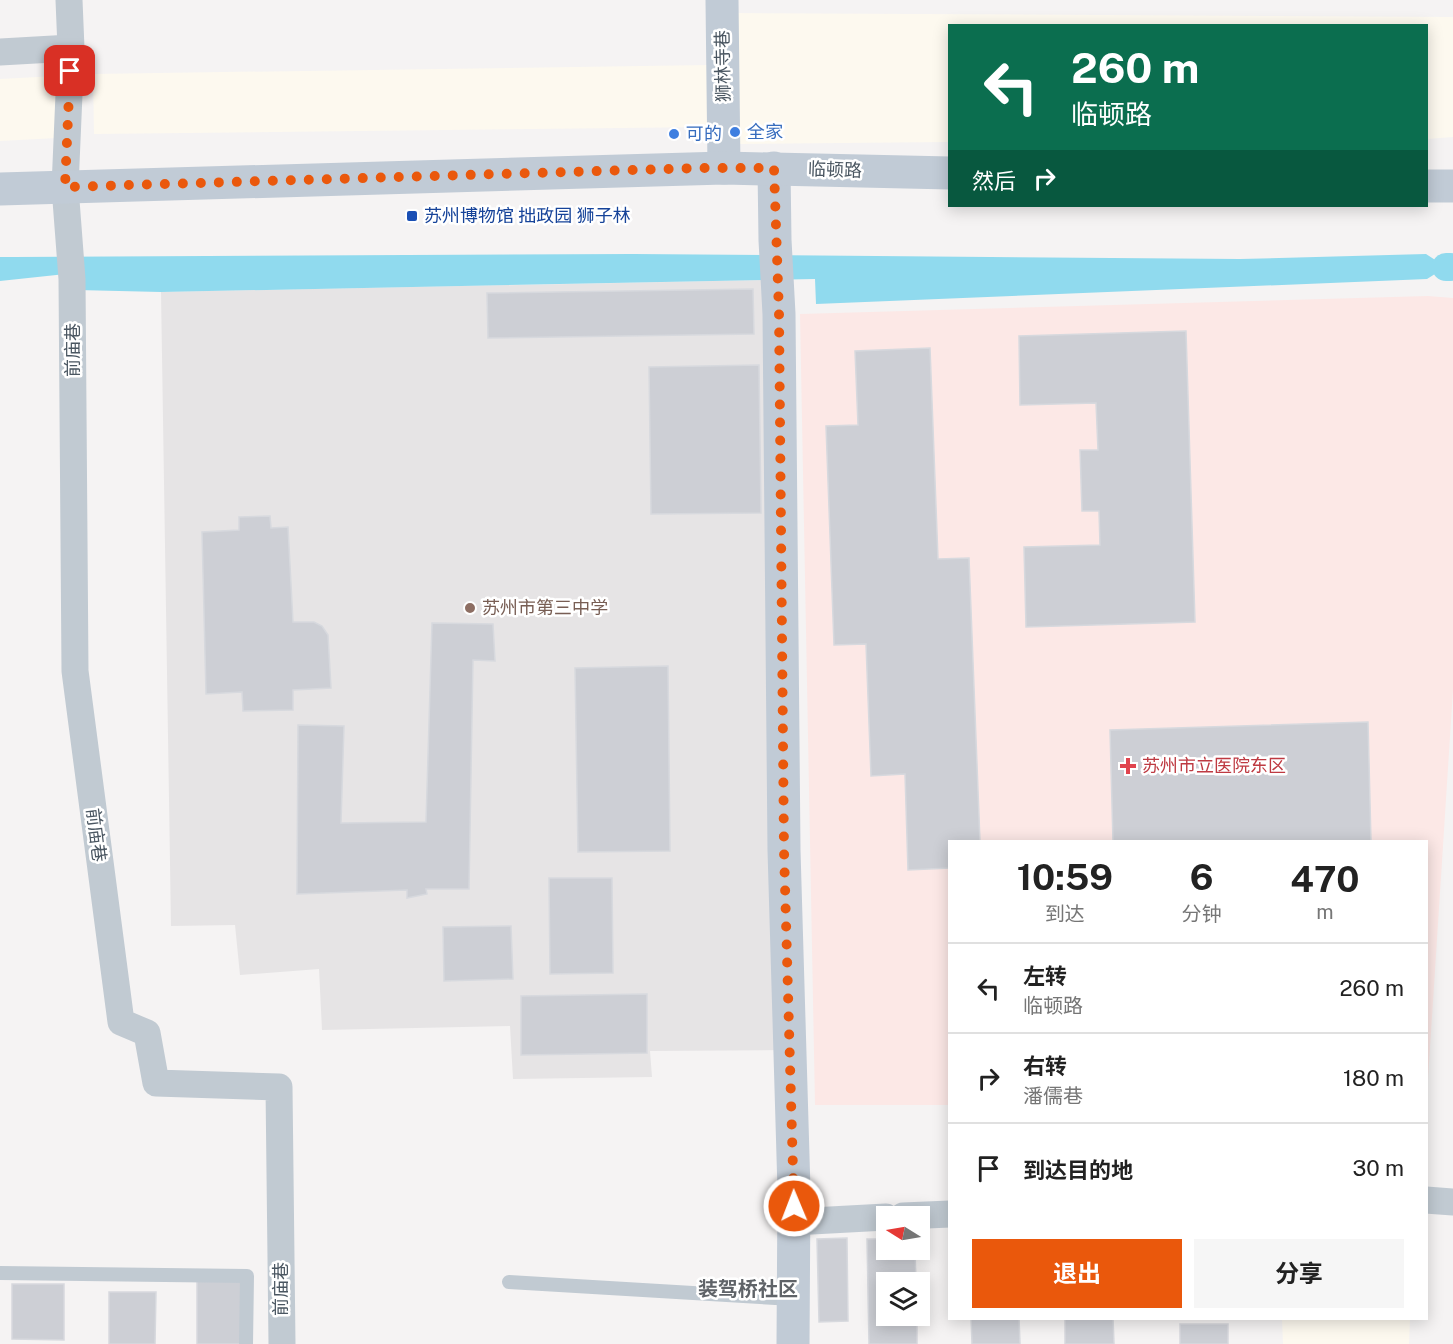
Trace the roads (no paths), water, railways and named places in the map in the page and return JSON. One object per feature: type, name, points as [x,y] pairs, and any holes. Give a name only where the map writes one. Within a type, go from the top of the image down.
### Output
[{"type":"street","name":"前庙巷","points":[[69,0],[71,48],[65,187],[72,279],[75,671],[121,1022],[147,1033],[156,1083],[279,1087],[282,1344]]},
{"type":"street","name":"狮林寺巷","points":[[722,0],[724,168]]},
{"type":"street","points":[[0,52],[71,48]]},
{"type":"street","name":"临顿路","points":[[0,189],[724,168],[948,173]]},
{"type":"street","points":[[774,168],[779,314],[784,850],[794,1222],[793,1344]]},
{"type":"street","points":[[1428,186],[1453,186]]},
{"type":"street","points":[[1428,1200],[1453,1202]]},
{"type":"street","points":[[930,1215],[948,1214]]},
{"type":"street","points":[[794,1222],[876,1218]]},
{"type":"lane","points":[[0,1273],[247,1276],[246,1344]]},
{"type":"lane","points":[[509,1282],[793,1299]]},
{"type":"water","points":[[633,254],[1240,259],[1426,254],[1446,267],[1427,279],[816,304],[815,279],[161,292],[77,290],[75,273],[0,281],[0,257]]},
{"type":"waterway","points":[[1446,267],[1451,267]]},
{"type":"place","name":"全家","points":[[735,132]]},
{"type":"place","name":"可的","points":[[674,134]]},
{"type":"place","name":"苏州博物馆 拙政园 狮子林","points":[[412,216]]},
{"type":"place","name":"苏州市第三中学","points":[[470,608]]},
{"type":"place","name":"苏州市立医院东区","points":[[1128,766]]},
{"type":"district","name":"装驾桥社区","points":[[748,1289]]}]
